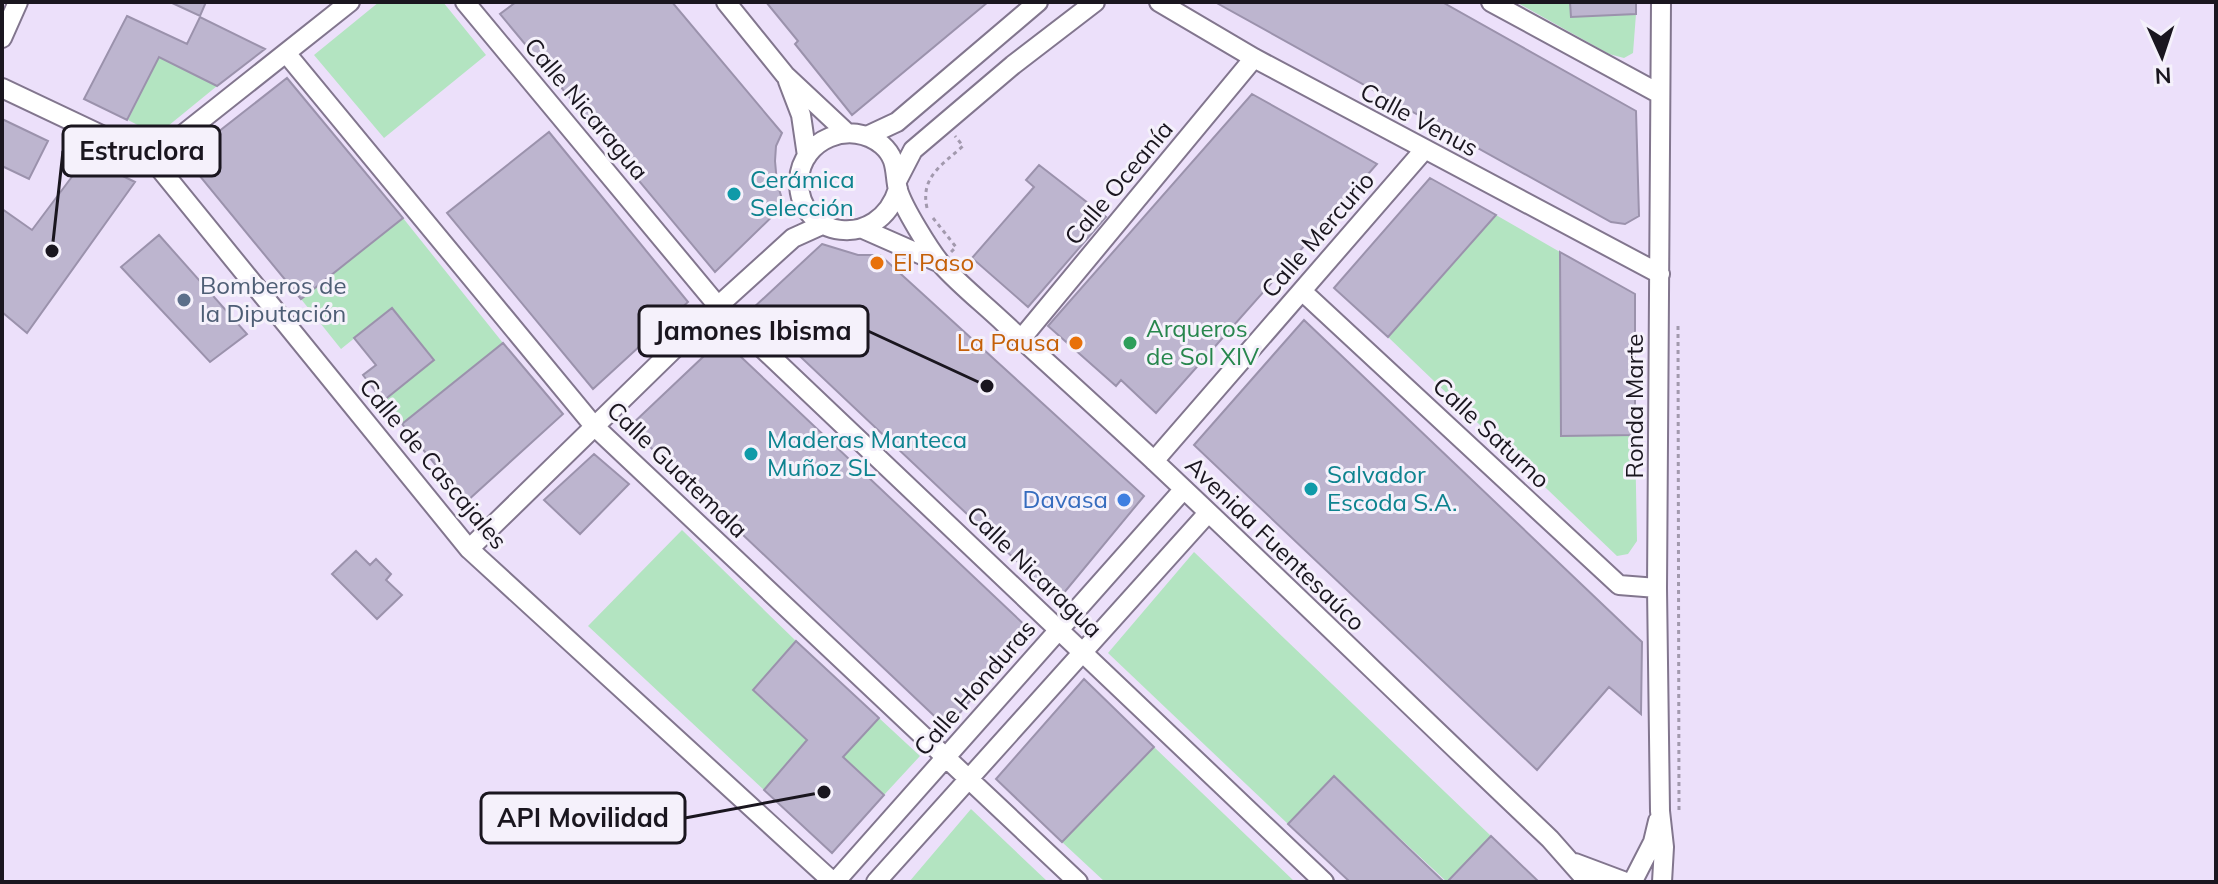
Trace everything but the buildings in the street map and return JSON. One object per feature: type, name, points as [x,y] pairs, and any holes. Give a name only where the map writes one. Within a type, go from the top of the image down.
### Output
[{"type":"street","points":[[2,38],[18,2]]},
{"type":"street","points":[[152,159],[350,2]]},
{"type":"street","name":"Calle Nicaragua","points":[[465,2],[718,306],[1324,882]]},
{"type":"street","points":[[726,2],[785,75],[847,133]]},
{"type":"street","points":[[867,136],[897,122],[1038,2]]},
{"type":"street","points":[[898,184],[894,161],[882,146],[867,136],[847,133],[831,136],[817,144],[807,156],[799,179],[804,203],[812,215],[824,224],[843,231],[863,229],[886,214],[913,150],[1013,65],[1095,2]]},
{"type":"street","name":"Calle Venus","points":[[1159,2],[1254,58],[1660,274]]},
{"type":"street","points":[[1491,2],[1660,94]]},
{"type":"street","name":"Ronda Marte","points":[[1661,2],[1657,588],[1670,812],[1662,882]]},
{"type":"street","name":"Calle Guatemala","points":[[286,53],[594,426],[1078,882]]},
{"type":"street","name":"Calle Oceanía","points":[[1021,339],[1254,58]]},
{"type":"street","points":[[785,75],[801,115],[807,156]]},
{"type":"street","name":"Calle de Cascajales","points":[[2,88],[152,159],[469,549],[834,882]]},
{"type":"street","name":"Calle Mercurio","points":[[1154,461],[1424,150]]},
{"type":"street","name":"Avenida Fuentesaúco","points":[[898,184],[916,225],[941,263],[1154,461],[1572,862],[1588,882]]},
{"type":"street","points":[[793,238],[804,203]]},
{"type":"street","points":[[469,549],[718,306],[793,238],[824,224]]},
{"type":"street","name":"Avenida Fuentesaúco","points":[[863,229],[941,263]]},
{"type":"street","name":"Calle Saturno","points":[[1302,291],[1619,585],[1657,588]]},
{"type":"street","name":"Calle Honduras","points":[[834,882],[1183,490]]},
{"type":"street","points":[[876,882],[1208,513]]},
{"type":"street","name":"Ronda Marte","points":[[1632,881],[1670,812]]},
{"type":"street","name":"Avenida Fuentesaúco","points":[[1572,862],[1632,881]]},
{"type":"path","points":[[941,263],[956,247],[930,214],[925,196],[926,185],[931,174],[963,146]]},
{"type":"path","points":[[1670,812],[1678,320]]},
{"type":"green space","points":[[379,2],[443,2],[486,55],[384,138],[314,55]]},
{"type":"green space","points":[[1516,2],[1570,2],[1572,17],[1636,14],[1633,53],[1624,58],[1609,54]]},
{"type":"green space","points":[[159,57],[217,86],[157,135],[128,120]]},
{"type":"green space","points":[[1496,215],[1560,252],[1561,436],[1635,435],[1637,541],[1628,554],[1617,556],[1388,337]]},
{"type":"green space","points":[[403,218],[503,343],[402,424],[383,401],[434,360],[392,308],[341,349],[301,299]]},
{"type":"green space","points":[[682,530],[796,641],[754,691],[807,740],[764,790],[588,626]]},
{"type":"green space","points":[[1194,552],[1491,836],[1447,882],[1334,777],[1288,824],[1108,653]]},
{"type":"green space","points":[[879,718],[920,756],[884,795],[843,757]]},
{"type":"green space","points":[[1154,747],[1295,882],[1105,882],[1062,842]]},
{"type":"green space","points":[[971,809],[1048,882],[909,882]]},
{"type":"place","name":"Cerámica Selección","points":[[734,194]]},
{"type":"place","name":"Estruclora","points":[[52,251]]},
{"type":"place","name":"El Paso","points":[[877,263]]},
{"type":"place","name":"Bomberos de la Diputación","points":[[184,300]]},
{"type":"place","name":"La Pausa","points":[[1076,343]]},
{"type":"place","name":"Arqueros de Sol XIV","points":[[1130,343]]},
{"type":"place","name":"Jamones Ibisma","points":[[987,386]]},
{"type":"place","name":"Maderas Manteca Muñoz SL","points":[[751,454]]},
{"type":"place","name":"Salvador Escoda S.A.","points":[[1311,489]]},
{"type":"place","name":"Davasa","points":[[1124,500]]},
{"type":"place","name":"API Movilidad","points":[[824,792]]}]
